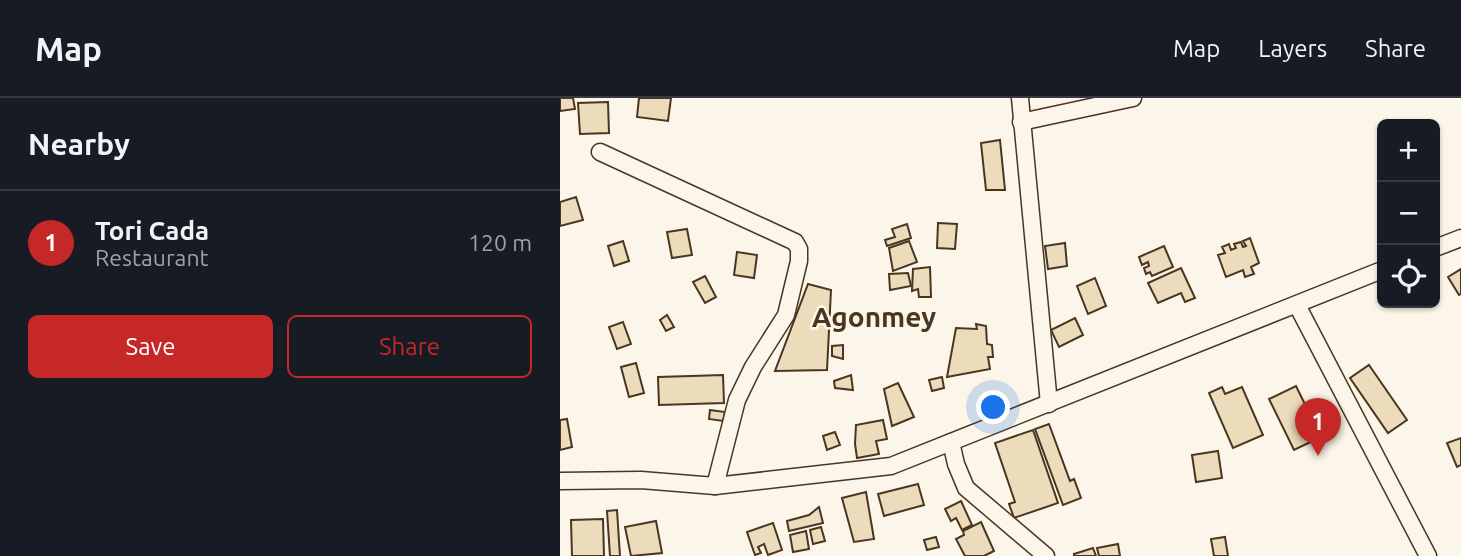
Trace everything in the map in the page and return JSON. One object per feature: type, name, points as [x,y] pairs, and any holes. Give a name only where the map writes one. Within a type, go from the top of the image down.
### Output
[{"type":"street","points":[[1020,98],[1048,404]]},
{"type":"street","points":[[1021,122],[1133,98]]},
{"type":"street","points":[[600,152],[795,242],[799,249],[799,261],[786,315],[753,367],[737,400],[715,486]]},
{"type":"street","points":[[1440,246],[1461,238]]},
{"type":"street","points":[[560,481],[641,480],[715,486],[891,466],[1377,272]]},
{"type":"street","points":[[1297,304],[1428,556]]},
{"type":"street","points":[[951,442],[965,488],[1046,556]]},
{"type":"building","points":[[560,98],[573,98],[575,109],[560,111]]},
{"type":"building","points":[[639,98],[671,98],[668,121],[637,117]]},
{"type":"building","points":[[608,102],[609,133],[580,134],[578,103]]},
{"type":"building","points":[[1000,140],[1005,190],[986,190],[981,143]]},
{"type":"building","points":[[576,197],[583,220],[560,226],[560,202]]},
{"type":"building","points":[[938,223],[957,224],[955,249],[937,248]]},
{"type":"building","points":[[907,224],[911,238],[887,246],[885,240],[895,237],[892,229]]},
{"type":"building","points":[[687,229],[692,255],[672,258],[667,232]]},
{"type":"building","points":[[1250,238],[1259,263],[1251,267],[1254,274],[1245,277],[1243,270],[1226,277],[1218,255],[1225,253],[1222,247],[1229,244],[1231,250],[1236,248],[1234,244],[1241,242],[1243,247],[1246,246],[1243,241]]},
{"type":"building","points":[[623,241],[629,261],[614,266],[608,246]]},
{"type":"building","points":[[909,241],[917,262],[893,271],[889,248]]},
{"type":"building","points":[[1065,243],[1067,266],[1048,269],[1045,246]]},
{"type":"building","points":[[1164,246],[1173,267],[1152,276],[1150,272],[1146,274],[1144,268],[1149,266],[1148,262],[1142,265],[1139,257]]},
{"type":"building","points":[[737,252],[757,255],[754,278],[734,275]]},
{"type":"building","points":[[930,267],[931,297],[919,297],[918,289],[912,291],[913,269]]},
{"type":"building","points":[[1181,268],[1195,298],[1185,302],[1181,293],[1158,303],[1148,283]]},
{"type":"building","points":[[1461,269],[1461,294],[1459,295],[1448,277]]},
{"type":"building","points":[[908,273],[911,286],[890,290],[889,274]]},
{"type":"building","points":[[705,276],[716,297],[705,303],[693,282]]},
{"type":"building","points":[[1095,278],[1106,306],[1088,314],[1077,286]]},
{"type":"building","points":[[808,284],[831,290],[827,370],[775,371]]},
{"type":"building","points":[[667,315],[674,327],[666,331],[660,320]]},
{"type":"building","points":[[1075,318],[1083,335],[1059,347],[1051,330]]},
{"type":"building","points":[[623,322],[631,344],[617,349],[609,327]]},
{"type":"building","points":[[976,324],[986,326],[987,344],[992,345],[993,357],[988,357],[990,369],[947,377],[956,328],[977,329]]},
{"type":"building","points":[[843,345],[843,359],[832,356],[832,346]]},
{"type":"building","points":[[636,363],[644,393],[629,397],[621,367]]},
{"type":"building","points":[[1369,365],[1407,420],[1388,433],[1350,378]]},
{"type":"building","points":[[723,375],[724,403],[659,405],[658,377]]},
{"type":"building","points":[[851,375],[853,390],[835,388],[834,381]]},
{"type":"building","points":[[942,377],[944,388],[932,391],[929,380]]},
{"type":"building","points":[[898,383],[914,417],[892,426],[884,389]]},
{"type":"building","points":[[1296,386],[1321,437],[1294,450],[1269,399]]},
{"type":"building","points":[[1222,387],[1225,394],[1242,387],[1263,435],[1233,448],[1209,393]]},
{"type":"building","points":[[710,410],[725,412],[723,421],[709,419]]},
{"type":"building","points":[[567,419],[572,447],[560,450],[560,420]]},
{"type":"building","points":[[883,420],[887,439],[876,441],[879,454],[857,458],[856,425]]},
{"type":"building","points":[[1049,424],[1070,481],[1074,479],[1081,498],[1063,505],[1035,429]]},
{"type":"building","points":[[1033,430],[1058,503],[1014,518],[1009,504],[1015,502],[995,443]]},
{"type":"building","points":[[835,432],[840,445],[827,450],[823,436]]},
{"type":"building","points":[[1461,438],[1461,465],[1457,467],[1447,443]]},
{"type":"building","points":[[1218,451],[1222,478],[1196,482],[1192,455]]},
{"type":"building","points":[[918,484],[924,505],[884,516],[878,494]]},
{"type":"building","points":[[866,492],[874,539],[854,542],[842,498]]},
{"type":"building","points":[[961,501],[972,525],[962,530],[956,518],[951,521],[945,509]]},
{"type":"building","points":[[819,507],[823,523],[789,531],[787,521],[809,515]]},
{"type":"building","points":[[617,510],[620,556],[610,556],[607,511]]},
{"type":"building","points":[[603,519],[604,556],[572,556],[571,520]]},
{"type":"building","points":[[656,521],[662,553],[631,556],[625,527]]},
{"type":"building","points":[[981,522],[994,551],[984,556],[965,556],[956,539],[964,535],[963,531]]},
{"type":"building","points":[[773,523],[782,550],[768,555],[764,544],[758,547],[761,553],[755,555],[747,532]]},
{"type":"building","points":[[821,527],[825,541],[813,544],[810,530]]},
{"type":"building","points":[[806,531],[809,549],[793,552],[790,535]]},
{"type":"building","points":[[936,537],[939,547],[927,550],[924,540]]},
{"type":"building","points":[[1225,537],[1228,556],[1214,556],[1211,539]]},
{"type":"building","points":[[1118,544],[1120,556],[1099,556],[1097,548]]},
{"type":"building","points":[[1093,548],[1096,556],[1074,556],[1074,554]]},
{"type":"place","name":"Tori Cada","points":[[1318,456]]},
{"type":"district","name":"Agonmey","points":[[874,316]]}]
